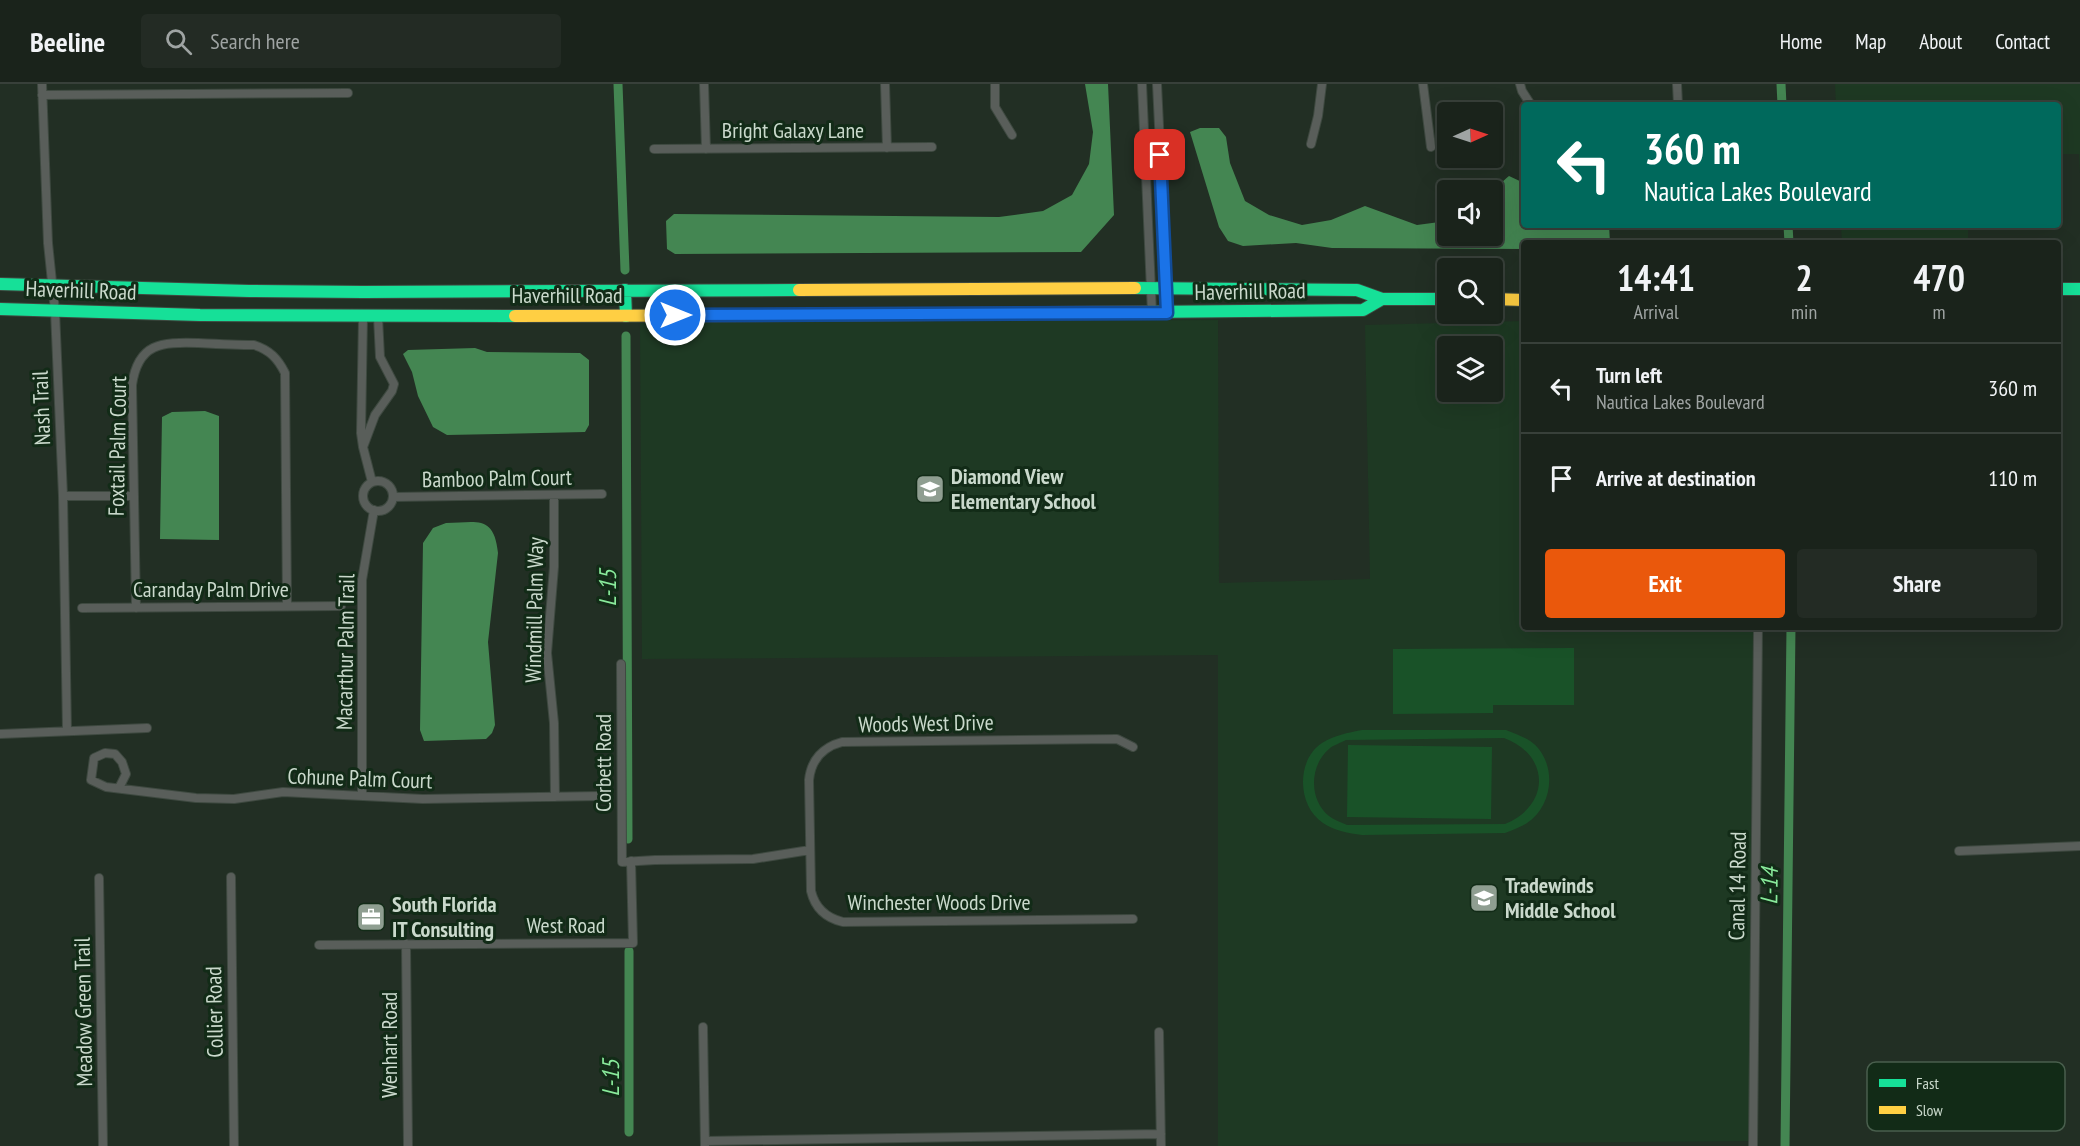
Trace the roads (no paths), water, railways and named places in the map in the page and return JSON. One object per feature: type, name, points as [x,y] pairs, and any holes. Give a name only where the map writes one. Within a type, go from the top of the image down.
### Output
[{"type":"street","name":"Nash Trail","points":[[42,84],[48,243],[54,285],[63,496],[67,731]]},
{"type":"street","points":[[704,84],[706,149]]},
{"type":"street","points":[[885,84],[887,147]]},
{"type":"street","points":[[995,84],[995,107],[1012,135]]},
{"type":"street","points":[[1142,84],[1152,313]]},
{"type":"street","points":[[1157,84],[1167,313]]},
{"type":"street","points":[[1311,144],[1318,116],[1322,84]]},
{"type":"street","points":[[1423,84],[1431,147]]},
{"type":"street","points":[[1520,84],[1529,102]]},
{"type":"street","points":[[1677,84],[1678,102]]},
{"type":"street","points":[[42,95],[348,93]]},
{"type":"street","name":"Bright Galaxy Lane","points":[[654,149],[932,147]]},
{"type":"street","name":"Haverhill Road","points":[[0,284],[295,291],[1166,288],[1358,290],[1382,298],[1437,299]]},
{"type":"street","points":[[2061,289],[2080,289]]},
{"type":"street","points":[[626,290],[626,316]]},
{"type":"street","name":"Haverhill Road","points":[[0,309],[363,317],[1167,313],[1363,310],[1382,298]]},
{"type":"street","points":[[1503,299],[1521,300]]},
{"type":"street","points":[[363,317],[360,433],[372,482]]},
{"type":"street","points":[[363,447],[375,415],[393,390],[394,384],[380,357],[378,317]]},
{"type":"street","name":"Foxtail Palm Court","points":[[135,608],[132,385],[134,369],[148,351],[165,343],[255,345],[274,355],[285,373],[287,606]]},
{"type":"street","points":[[382,481],[390,487],[393,496],[387,507],[374,510],[366,504],[363,494],[368,484],[382,481]]},
{"type":"street","name":"Bamboo Palm Court","points":[[393,496],[602,494]]},
{"type":"street","name":"Windmill Palm Way","points":[[554,495],[554,567],[547,653],[554,723],[555,797]]},
{"type":"street","points":[[63,496],[134,496]]},
{"type":"street","name":"Macarthur Palm Trail","points":[[362,796],[362,580],[374,510]]},
{"type":"street","name":"Caranday Palm Drive","points":[[82,608],[340,606]]},
{"type":"street","name":"Canal 14 Road","points":[[1753,1146],[1758,630]]},
{"type":"street","name":"Corbett Road","points":[[621,664],[627,862],[633,943]]},
{"type":"street","points":[[0,734],[147,728]]},
{"type":"street","name":"Woods West Drive","points":[[810,850],[810,773],[819,755],[842,742],[1117,739],[1133,747]]},
{"type":"street","name":"Cohune Palm Court","points":[[119,788],[126,774],[122,762],[115,754],[105,753],[94,758],[91,780],[106,787],[196,798],[234,799],[283,792],[423,799],[601,796]]},
{"type":"street","points":[[1959,851],[2080,846]]},
{"type":"street","points":[[627,862],[753,859],[810,850]]},
{"type":"street","name":"Winchester Woods Drive","points":[[810,850],[812,898],[824,914],[843,922],[1133,919]]},
{"type":"street","name":"Collier Road","points":[[231,877],[234,1146]]},
{"type":"street","name":"Meadow Green Trail","points":[[99,878],[103,1146]]},
{"type":"street","name":"West Road","points":[[319,945],[633,943]]},
{"type":"street","name":"Wenhart Road","points":[[406,944],[408,1146]]},
{"type":"street","points":[[703,1027],[705,1143],[852,1142],[1161,1134]]},
{"type":"street","points":[[1160,1032],[1161,1146]]},
{"type":"waterway","name":"L-15","points":[[618,84],[625,270]]},
{"type":"waterway","name":"L-14","points":[[1781,84],[1782,102]]},
{"type":"waterway","name":"L-14","points":[[1788,228],[1789,240]]},
{"type":"waterway","name":"L-15","points":[[626,336],[628,839]]},
{"type":"waterway","name":"L-14","points":[[1785,1146],[1791,630]]},
{"type":"waterway","name":"L-15","points":[[629,951],[629,1132]]},
{"type":"place","name":"Diamond View Elementary School","points":[[930,489]]},
{"type":"place","name":"Tradewinds Middle School","points":[[1484,898]]},
{"type":"place","name":"South Florida IT Consulting","points":[[371,917]]}]
